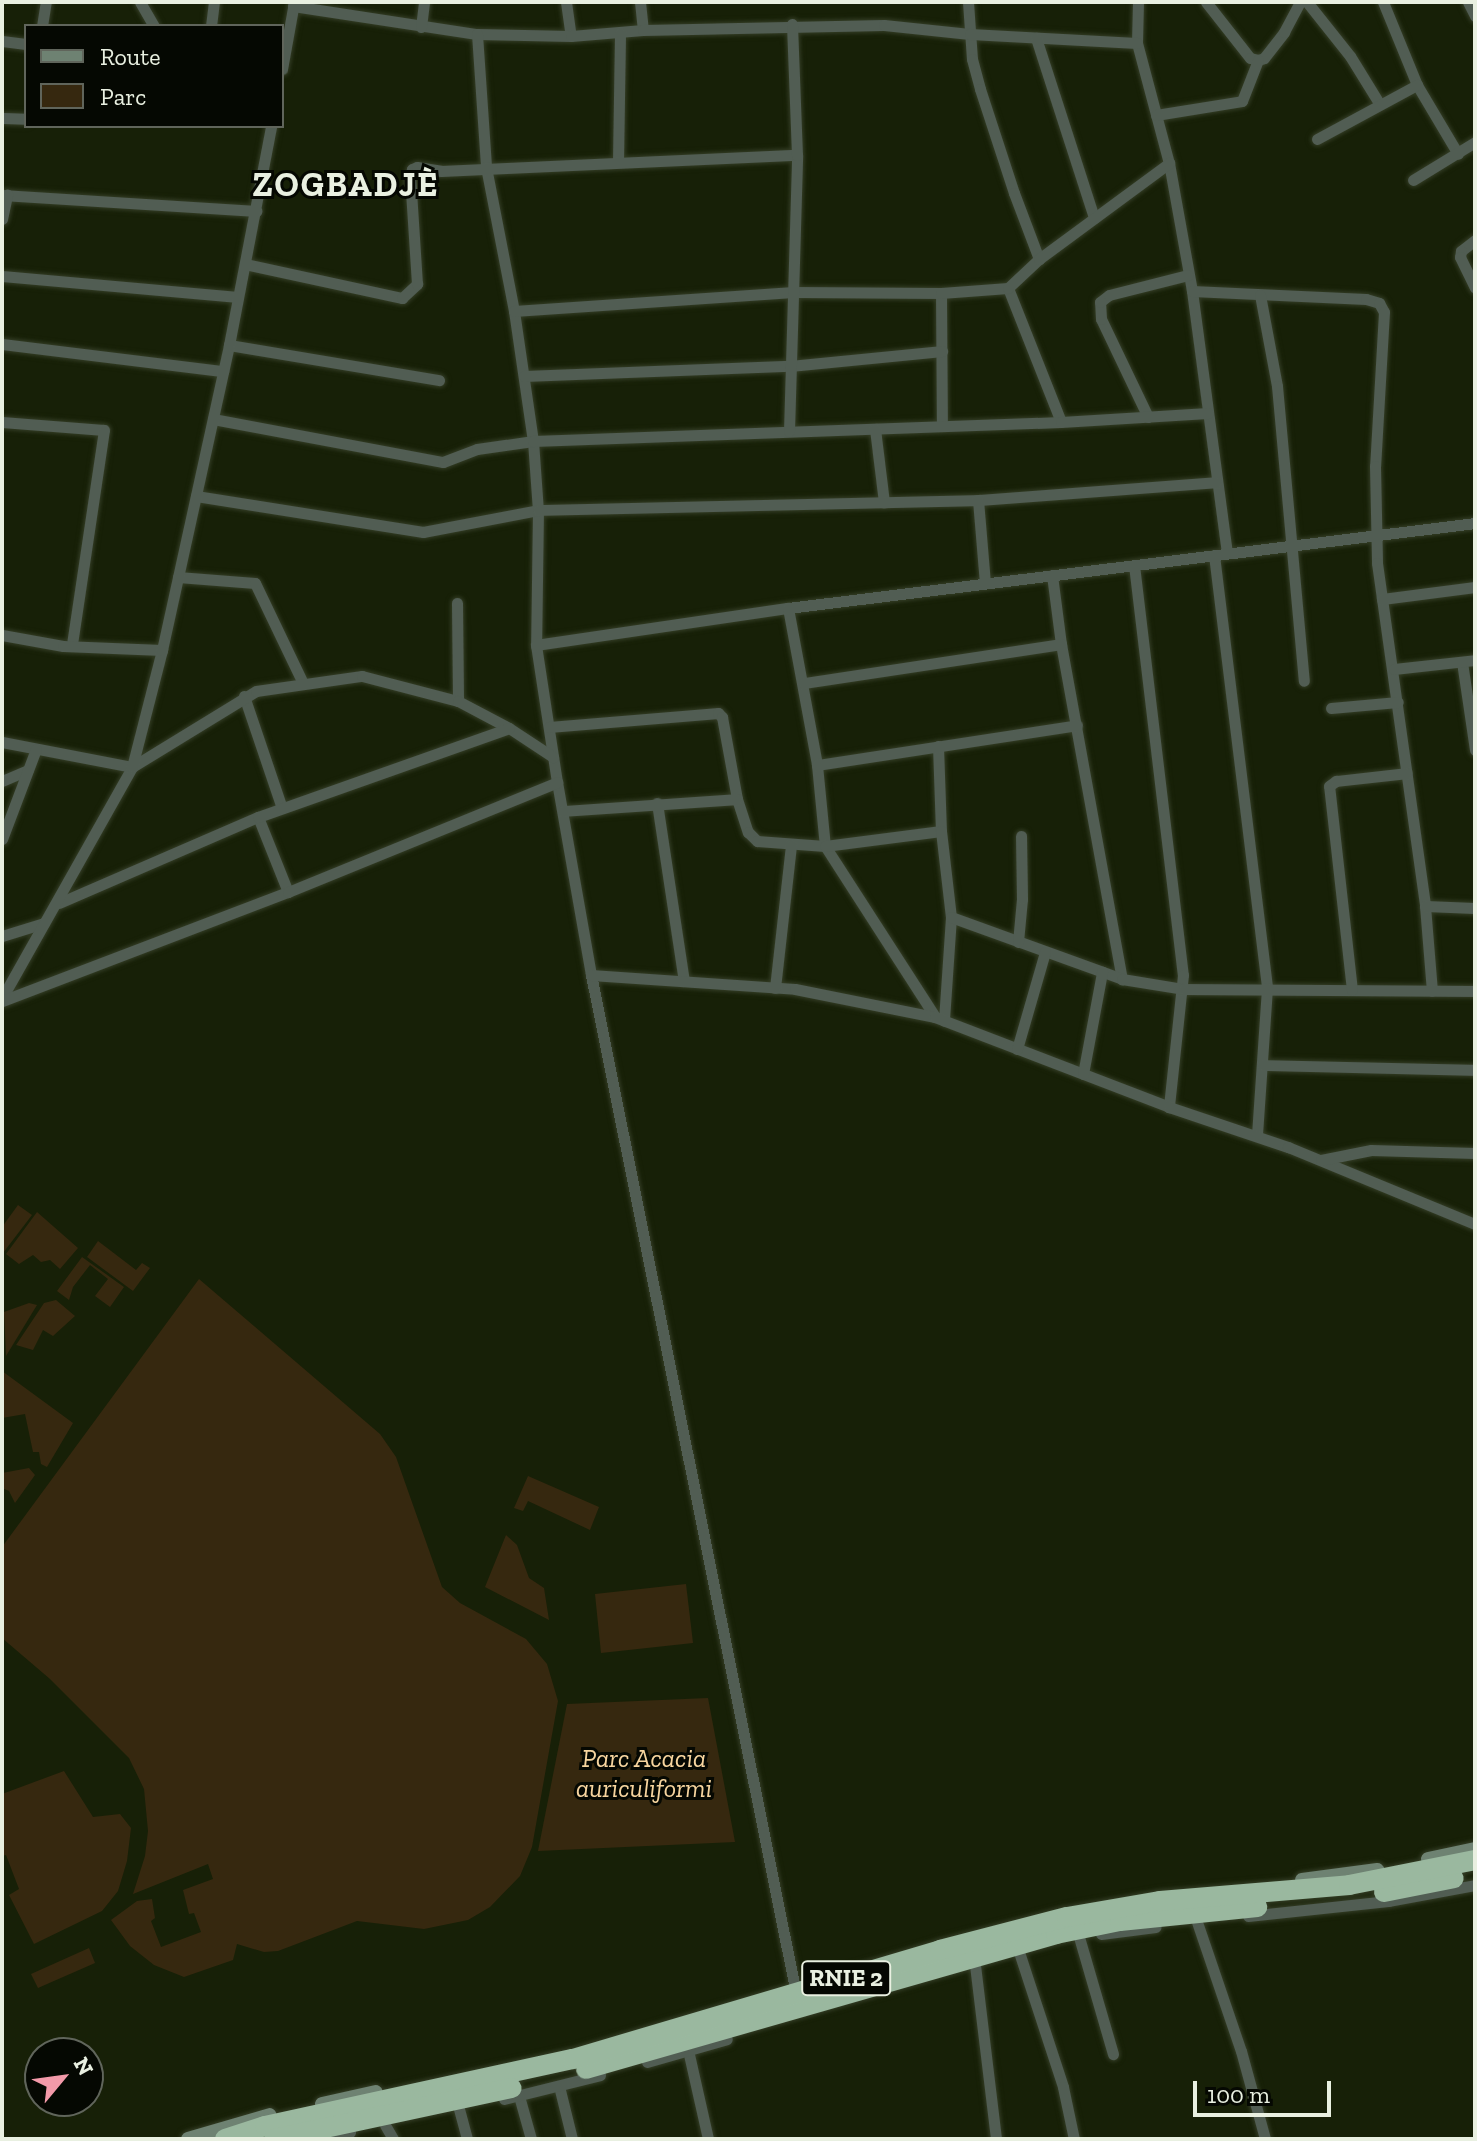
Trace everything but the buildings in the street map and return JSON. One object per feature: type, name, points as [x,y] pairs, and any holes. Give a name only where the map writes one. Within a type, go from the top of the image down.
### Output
[{"type":"highway","name":"RNIE 2","points":[[225,2139],[265,2126],[573,2059],[940,1950],[1067,1917],[1160,1901],[1349,1885],[1475,1860]]},
{"type":"highway","name":"RNIE 2","points":[[274,2139],[467,2098],[618,2061],[1079,1928],[1352,1897],[1475,1874]]},
{"type":"street","points":[[42,24],[46,2]]},
{"type":"street","points":[[140,2],[153,24]]},
{"type":"street","points":[[211,24],[214,2]]},
{"type":"street","points":[[421,27],[424,2]]},
{"type":"street","points":[[566,2],[571,36]]},
{"type":"street","points":[[640,2],[643,30]]},
{"type":"street","points":[[968,2],[980,89],[1039,259]]},
{"type":"street","points":[[1138,2],[1137,43],[1169,163],[1192,291],[1227,552]]},
{"type":"street","points":[[1206,2],[1250,58],[1258,60],[1264,58],[1277,41],[1300,2]]},
{"type":"street","points":[[1307,2],[1350,56],[1379,103]]},
{"type":"street","points":[[1383,2],[1417,85],[1458,154]]},
{"type":"street","points":[[1468,2],[1475,16]]},
{"type":"street","points":[[284,58],[294,4],[477,34],[571,36],[792,24],[884,25],[970,34],[1137,43]]},
{"type":"street","points":[[789,431],[797,155],[792,24]]},
{"type":"street","points":[[618,162],[620,33]]},
{"type":"street","points":[[477,34],[486,167],[514,311],[533,441],[538,510],[536,645],[557,782],[591,975],[794,1984]]},
{"type":"street","points":[[1036,38],[1094,218]]},
{"type":"street","points":[[2,41],[24,44]]},
{"type":"street","points":[[1156,115],[1242,101],[1258,60]]},
{"type":"street","points":[[1317,139],[1417,85]]},
{"type":"street","points":[[2,118],[24,119]]},
{"type":"street","points":[[2,999],[132,767],[162,650],[229,345],[270,128]]},
{"type":"street","points":[[1413,180],[1475,142]]},
{"type":"street","points":[[245,264],[402,298],[409,295],[417,284],[412,169],[797,155]]},
{"type":"street","points":[[514,311],[793,292],[941,293],[1008,288],[1039,259],[1169,163]]},
{"type":"street","points":[[2,219],[4,195],[256,211]]},
{"type":"street","points":[[1475,240],[1461,251],[1460,257],[1475,288]]},
{"type":"street","points":[[1148,417],[1101,319],[1100,302],[1109,295],[1141,285],[1188,275]]},
{"type":"street","points":[[2,276],[238,297]]},
{"type":"street","points":[[1008,288],[1061,422]]},
{"type":"street","points":[[1192,291],[1366,299],[1379,303],[1384,312],[1375,466],[1375,533],[1425,906],[1432,991]]},
{"type":"street","points":[[941,293],[942,424]]},
{"type":"street","points":[[1260,295],[1277,386],[1304,681]]},
{"type":"street","points":[[2,344],[223,371]]},
{"type":"street","points":[[229,345],[439,380]]},
{"type":"street","points":[[524,376],[790,366],[942,351]]},
{"type":"street","points":[[213,419],[443,462],[477,449],[533,441],[1061,422],[1208,413]]},
{"type":"street","points":[[2,422],[104,430],[72,645]]},
{"type":"street","points":[[875,429],[884,502]]},
{"type":"street","points":[[196,496],[423,532],[452,529],[538,510],[978,500],[1216,482]]},
{"type":"street","points":[[978,500],[985,583]]},
{"type":"street","points":[[536,645],[788,608],[1475,523]]},
{"type":"street","points":[[1214,555],[1267,988],[1257,1136]]},
{"type":"street","points":[[1134,565],[1184,989],[1169,1107]]},
{"type":"street","points":[[1052,575],[1061,644],[1122,979]]},
{"type":"street","points":[[178,577],[255,583],[303,683]]},
{"type":"street","points":[[1382,599],[1475,587]]},
{"type":"street","points":[[457,603],[458,701]]},
{"type":"street","points":[[788,608],[817,765],[825,846],[939,1019]]},
{"type":"street","points":[[2,635],[72,645],[162,650]]},
{"type":"street","points":[[804,683],[1061,644]]},
{"type":"street","points":[[1394,669],[1469,661],[1475,750]]},
{"type":"street","points":[[2,742],[132,767],[244,696],[269,687],[371,677],[458,701],[509,728],[553,757]]},
{"type":"street","points":[[244,696],[282,808]]},
{"type":"street","points":[[1331,708],[1398,702]]},
{"type":"street","points":[[549,727],[718,713],[722,717],[737,799],[748,832],[757,841],[825,846],[941,831]]},
{"type":"street","points":[[817,765],[1077,725]]},
{"type":"street","points":[[58,903],[258,817],[509,728]]},
{"type":"street","points":[[938,746],[941,831],[951,917],[939,1019]]},
{"type":"street","points":[[2,839],[36,749]]},
{"type":"street","points":[[2,781],[28,770]]},
{"type":"street","points":[[1352,990],[1329,786],[1336,781],[1407,773]]},
{"type":"street","points":[[2,999],[288,892],[557,782]]},
{"type":"street","points":[[563,811],[737,799]]},
{"type":"street","points":[[657,803],[684,981]]},
{"type":"street","points":[[258,817],[288,892]]},
{"type":"street","points":[[1018,942],[1022,899],[1021,836]]},
{"type":"street","points":[[775,988],[791,845]]},
{"type":"street","points":[[1425,906],[1475,908]]},
{"type":"street","points":[[951,917],[1122,979],[1184,989],[1475,991]]},
{"type":"street","points":[[2,936],[44,923]]},
{"type":"street","points":[[1017,1049],[1045,952]]},
{"type":"street","points":[[1083,1074],[1102,972]]},
{"type":"street","points":[[591,975],[775,988],[842,997],[939,1019],[1169,1107],[1320,1160],[1475,1224]]},
{"type":"street","points":[[1262,1065],[1475,1070]]},
{"type":"street","points":[[1320,1160],[1371,1150],[1475,1153]]},
{"type":"street","points":[[188,2139],[243,2122],[614,2039],[1056,1910],[1153,1893],[1369,1872],[1475,1849]]},
{"type":"street","points":[[324,2139],[559,2086],[1079,1937],[1388,1901],[1475,1885]]},
{"type":"street","points":[[1197,1922],[1241,2051],[1265,2139]]},
{"type":"street","points":[[1079,1937],[1113,2054]]},
{"type":"street","points":[[1019,1952],[1063,2087],[1074,2139]]},
{"type":"street","points":[[975,1965],[996,2139]]},
{"type":"street","points":[[688,2050],[708,2139]]},
{"type":"street","points":[[559,2086],[572,2139]]},
{"type":"street","points":[[519,2096],[531,2139]]},
{"type":"street","points":[[459,2109],[467,2139]]},
{"type":"street","points":[[385,2125],[393,2139]]},
{"type":"green space","points":[[18,1205],[32,1215],[3,1253],[2,1227]]},
{"type":"green space","points":[[37,1212],[78,1248],[60,1269],[50,1260],[41,1262],[33,1255],[19,1264],[6,1254]]},
{"type":"green space","points":[[98,1241],[136,1270],[142,1263],[150,1268],[133,1291],[87,1257]]},
{"type":"green space","points":[[82,1257],[124,1287],[110,1307],[95,1296],[108,1279],[90,1265],[73,1287],[69,1300],[57,1291]]},
{"type":"green space","points":[[199,1279],[380,1434],[396,1457],[442,1587],[460,1603],[526,1639],[547,1664],[558,1701],[532,1847],[520,1876],[490,1907],[468,1920],[424,1929],[357,1921],[278,1951],[264,1952],[237,1944],[233,1960],[184,1977],[154,1965],[130,1946],[111,1920],[137,1901],[152,1899],[155,1918],[151,1921],[161,1947],[201,1932],[194,1913],[189,1914],[183,1890],[213,1879],[208,1864],[133,1894],[145,1856],[148,1831],[144,1789],[129,1758],[50,1679],[2,1638],[2,1547]]},
{"type":"green space","points":[[56,1300],[75,1316],[53,1336],[43,1330],[33,1350],[16,1345],[44,1303]]},
{"type":"green space","points":[[29,1303],[37,1305],[6,1356],[4,1312]]},
{"type":"green space","points":[[2,1371],[73,1423],[47,1467],[41,1464],[39,1452],[33,1452],[25,1414],[2,1418]]},
{"type":"green space","points":[[29,1468],[35,1475],[15,1503],[9,1491],[2,1488],[2,1473]]},
{"type":"green space","points":[[528,1476],[599,1507],[590,1530],[528,1501],[523,1511],[514,1508]]},
{"type":"green space","points":[[506,1535],[517,1545],[529,1578],[544,1588],[549,1620],[485,1587]]},
{"type":"green space","points":[[686,1584],[693,1643],[601,1653],[595,1594]]},
{"type":"green space","name":"Parc Acacia auriculiformi","points":[[708,1698],[735,1842],[538,1851],[567,1704]]},
{"type":"green space","points":[[64,1771],[93,1817],[120,1814],[131,1828],[127,1861],[118,1891],[102,1911],[34,1944],[9,1895],[19,1889],[6,1855],[2,1856],[2,1794]]},
{"type":"green space","points":[[89,1948],[95,1963],[38,1988],[31,1974]]},
{"type":"district","name":"ZOGBADJÈ","points":[[346,185]]}]
